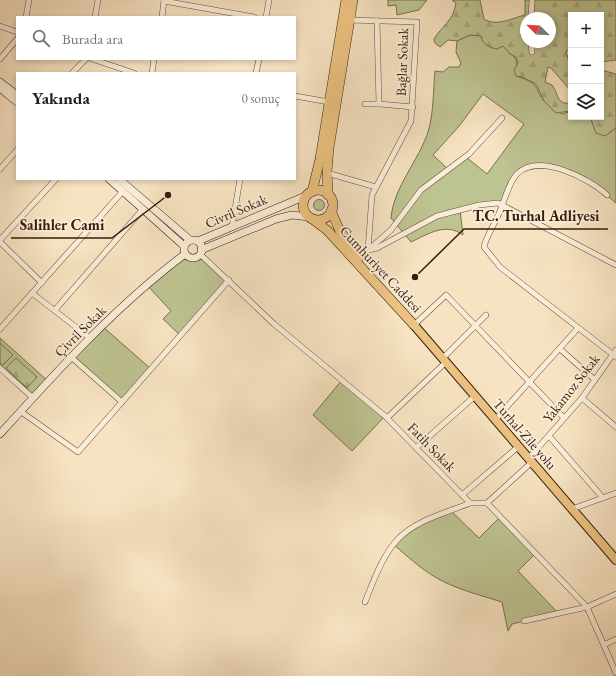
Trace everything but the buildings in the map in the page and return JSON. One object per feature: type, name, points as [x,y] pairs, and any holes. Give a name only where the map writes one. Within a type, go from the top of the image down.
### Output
[{"type":"highway","points":[[310,218],[303,206],[310,193],[318,170],[346,0]]},
{"type":"highway","name":"Cumhuriyet Caddesi","points":[[352,0],[329,148],[327,173],[328,195],[332,201],[331,211],[340,231],[359,258],[414,325]]},
{"type":"highway","points":[[310,193],[319,190],[328,195]]},
{"type":"highway","name":"Cumhuriyet Caddesi","points":[[310,218],[321,219],[331,211]]},
{"type":"highway","name":"Cumhuriyet Caddesi","points":[[310,218],[326,230],[414,325]]},
{"type":"main road","name":"Turhal-Zile yolu","points":[[414,325],[616,560]]},
{"type":"street","points":[[26,16],[29,0]]},
{"type":"street","points":[[95,16],[98,0]]},
{"type":"street","points":[[266,16],[269,0]]},
{"type":"street","points":[[531,12],[532,0]]},
{"type":"street","points":[[162,16],[164,1],[248,16]]},
{"type":"street","name":"Bağlar Sokak","points":[[349,20],[417,22],[411,121],[372,197],[368,250]]},
{"type":"street","points":[[377,21],[379,104]]},
{"type":"street","points":[[0,26],[16,32]]},
{"type":"street","points":[[0,59],[16,40]]},
{"type":"street","points":[[532,48],[532,52]]},
{"type":"street","points":[[73,72],[85,60]]},
{"type":"street","points":[[94,60],[131,72]]},
{"type":"street","points":[[152,72],[154,60]]},
{"type":"street","points":[[256,72],[258,60]]},
{"type":"street","points":[[0,82],[16,94]]},
{"type":"street","points":[[0,88],[16,101]]},
{"type":"street","points":[[296,96],[329,102]]},
{"type":"street","points":[[365,104],[413,107]]},
{"type":"street","points":[[359,258],[391,230],[421,190],[469,154],[502,118]]},
{"type":"street","points":[[0,169],[16,151]]},
{"type":"street","points":[[607,196],[590,182],[579,176],[559,169],[542,167],[531,168],[518,173],[511,184],[486,241],[485,249],[500,267],[614,356]]},
{"type":"street","points":[[327,173],[376,187]]},
{"type":"street","points":[[42,283],[0,241],[55,180]]},
{"type":"street","points":[[110,180],[184,246],[185,254],[192,258],[201,252],[198,241],[190,240],[120,180]]},
{"type":"street","points":[[232,227],[240,180]]},
{"type":"street","points":[[0,329],[124,191]]},
{"type":"street","name":"Civril Sokak","points":[[198,241],[310,193]]},
{"type":"street","points":[[368,250],[377,248],[437,216],[486,204],[503,205],[616,265]]},
{"type":"street","points":[[55,310],[143,209]]},
{"type":"street","name":"Civril Sokak","points":[[201,252],[276,219],[292,215],[310,218]]},
{"type":"street","points":[[184,246],[190,240]]},
{"type":"street","name":"Fatih Sokak","points":[[201,252],[274,324],[387,418],[470,503]]},
{"type":"street","name":"Çivril Sokak","points":[[0,434],[90,338],[144,287],[185,254]]},
{"type":"street","points":[[20,411],[78,452],[229,280]]},
{"type":"street","points":[[32,293],[90,338]]},
{"type":"street","points":[[414,325],[446,295],[474,326],[530,381],[564,418]]},
{"type":"street","points":[[387,418],[486,315]]},
{"type":"street","points":[[495,420],[578,328]]},
{"type":"street","points":[[560,349],[595,380]]},
{"type":"street","name":"Yakamoz Sokak","points":[[487,503],[531,460],[548,436],[582,398],[614,356],[616,350]]},
{"type":"street","points":[[71,357],[122,402]]},
{"type":"street","points":[[0,368],[33,398]]},
{"type":"street","points":[[416,448],[475,396]]},
{"type":"street","points":[[582,398],[616,427]]},
{"type":"street","points":[[548,436],[603,498]]},
{"type":"street","points":[[462,495],[519,446]]},
{"type":"street","points":[[572,509],[616,493]]},
{"type":"street","points":[[364,602],[385,557],[399,538],[422,523],[470,503],[487,503],[587,607],[616,673]]},
{"type":"street","points":[[524,621],[587,607],[616,594]]},
{"type":"street","points":[[604,645],[616,639]]},
{"type":"green space","points":[[388,0],[427,0],[419,10],[397,15],[396,5],[388,6]]},
{"type":"green space","points":[[452,0],[480,0],[484,19],[499,22],[520,16],[520,48],[556,48],[556,12],[525,12],[525,0],[616,0],[616,60],[604,62],[604,12],[568,12],[568,51],[567,50],[566,52],[568,58],[568,88],[551,68],[548,67],[545,82],[552,85],[560,101],[568,103],[568,111],[556,113],[544,101],[534,83],[516,76],[514,70],[518,63],[516,57],[510,54],[503,46],[497,49],[492,48],[485,43],[481,36],[470,35],[457,41],[448,40],[440,47],[435,43],[434,39],[453,14],[456,3]]},
{"type":"green space","points":[[470,35],[481,36],[497,49],[502,45],[516,60],[516,76],[531,82],[543,100],[550,106],[562,114],[568,112],[568,120],[594,120],[610,132],[616,128],[616,203],[594,186],[570,173],[545,168],[532,169],[518,173],[503,205],[498,203],[460,210],[463,235],[457,231],[444,229],[430,233],[411,242],[391,218],[393,206],[401,185],[424,143],[428,132],[432,109],[435,71],[443,72],[449,67],[459,67],[461,63],[456,52],[457,41]],"holes":[[[483,94],[524,124],[487,174],[466,157],[449,170],[433,155],[460,125]]]},
{"type":"green space","points":[[604,71],[616,74],[616,128],[605,136],[596,133],[591,120],[604,120]]},
{"type":"green space","points":[[319,199],[323,201],[325,205],[323,209],[319,211],[315,209],[313,205],[315,201]]},
{"type":"green space","points":[[186,255],[192,258],[198,256],[229,280],[181,336],[163,319],[171,311],[147,285]]},
{"type":"green space","points":[[102,326],[151,369],[122,402],[71,357]]},
{"type":"green space","points":[[0,338],[48,381],[33,398],[0,368]]},
{"type":"green space","points":[[0,343],[13,355],[3,365],[0,363]]},
{"type":"green space","points":[[16,358],[37,377],[27,388],[6,368]]},
{"type":"green space","points":[[342,380],[385,416],[352,451],[313,415]]},
{"type":"green space","points":[[451,511],[479,538],[500,517],[536,553],[518,571],[558,613],[512,624],[508,631],[502,602],[451,585],[435,577],[424,570],[393,544],[410,529]]},
{"type":"place","name":"Salihler Cami","points":[[168,195]]},
{"type":"place","name":"T.C. Turhal Adliyesi","points":[[415,277]]}]
